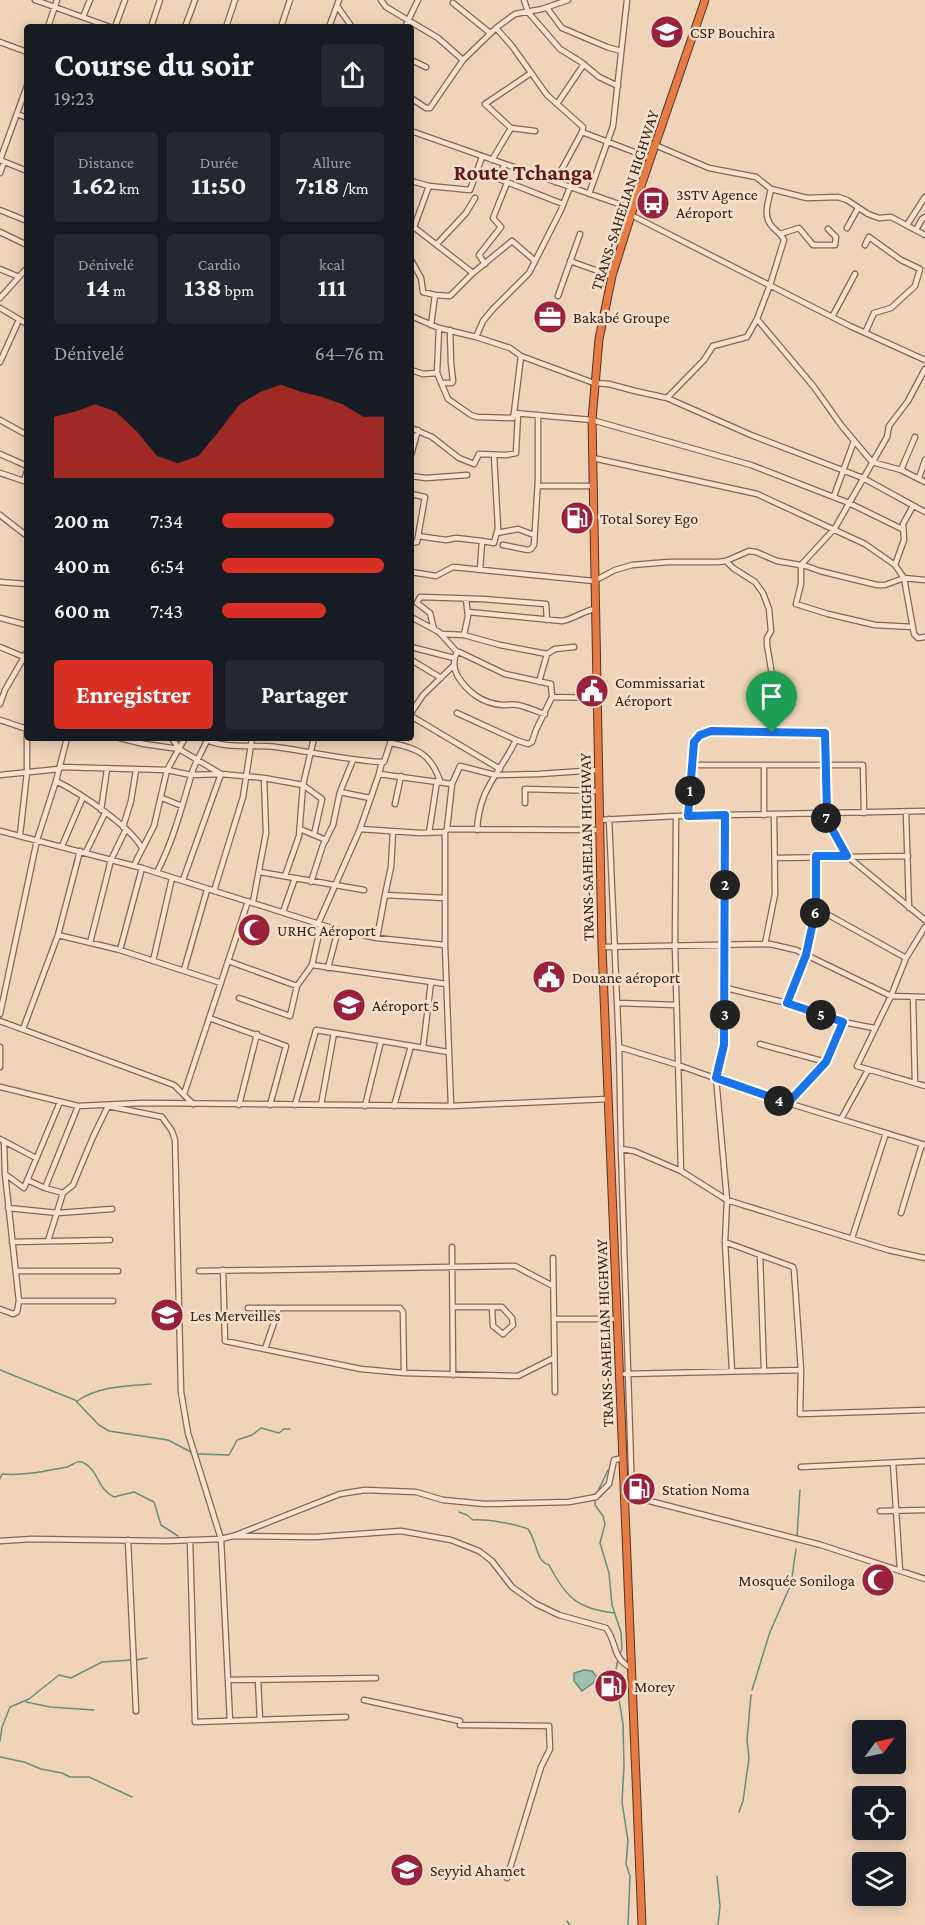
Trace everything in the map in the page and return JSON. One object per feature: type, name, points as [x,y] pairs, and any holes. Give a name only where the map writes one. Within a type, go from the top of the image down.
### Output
[{"type":"highway","name":"TRANS-SAHELIAN HIGHWAY","points":[[642,1925],[631,1668],[628,1496],[623,1458],[602,947],[592,420],[599,339],[612,276],[705,0]]},
{"type":"street","points":[[35,0],[98,24]]},
{"type":"street","points":[[49,24],[57,0]]},
{"type":"street","points":[[83,17],[90,0]]},
{"type":"street","points":[[116,24],[125,0]]},
{"type":"street","points":[[152,24],[160,0]]},
{"type":"street","points":[[186,24],[195,0]]},
{"type":"street","points":[[227,24],[236,0]]},
{"type":"street","points":[[282,24],[290,0]]},
{"type":"street","points":[[330,24],[339,0]]},
{"type":"street","points":[[381,0],[386,6],[413,24]]},
{"type":"street","points":[[406,24],[418,0]]},
{"type":"street","points":[[524,0],[528,12],[560,49],[584,64],[599,77],[618,86]]},
{"type":"street","points":[[414,100],[430,108],[464,60],[490,33],[515,14],[547,8],[568,0]]},
{"type":"street","points":[[589,194],[613,126],[627,0]]},
{"type":"street","points":[[453,3],[490,33]]},
{"type":"street","points":[[337,6],[350,24]]},
{"type":"street","points":[[547,8],[562,28],[621,51]]},
{"type":"street","points":[[414,24],[438,38],[464,60]]},
{"type":"street","points":[[496,28],[513,46],[547,94],[583,127],[555,182]]},
{"type":"street","points":[[0,42],[24,51]]},
{"type":"street","points":[[414,62],[426,68]]},
{"type":"street","points":[[557,104],[584,64]]},
{"type":"street","points":[[531,73],[485,104],[511,128],[535,131]]},
{"type":"street","points":[[0,173],[1,161],[24,94]]},
{"type":"street","points":[[17,114],[24,117]]},
{"type":"street","points":[[492,160],[511,128]]},
{"type":"street","points":[[414,132],[570,187],[632,212],[832,317],[925,360]]},
{"type":"street","points":[[582,132],[650,158]]},
{"type":"street","points":[[655,146],[709,168],[756,177],[771,189],[807,198],[838,197],[876,217],[891,217],[925,235]]},
{"type":"street","points":[[414,182],[429,186],[470,190],[483,157]]},
{"type":"street","points":[[1,161],[24,170]]},
{"type":"street","points":[[504,165],[498,178],[563,204]]},
{"type":"street","points":[[485,264],[479,255],[500,228],[493,218],[507,183]]},
{"type":"street","points":[[414,221],[429,186]]},
{"type":"street","points":[[476,337],[483,321],[529,273],[570,187]]},
{"type":"street","points":[[668,398],[704,360],[713,346],[747,337],[757,319],[784,240],[771,226],[766,214],[771,189]]},
{"type":"street","points":[[907,225],[925,197]]},
{"type":"street","points":[[437,244],[466,213],[475,198]]},
{"type":"street","points":[[847,228],[858,208]]},
{"type":"street","points":[[0,210],[24,220]]},
{"type":"street","points":[[916,230],[925,217]]},
{"type":"street","points":[[414,227],[473,273]]},
{"type":"street","points":[[780,234],[799,228],[813,245],[835,245],[836,237],[828,229]]},
{"type":"street","points":[[0,232],[24,243]]},
{"type":"street","points":[[558,296],[580,234]]},
{"type":"street","points":[[865,245],[869,237],[901,260],[923,269],[915,286],[891,308],[874,313],[865,333]]},
{"type":"street","points":[[414,265],[421,278],[423,292],[450,296],[473,273],[512,241],[534,261]]},
{"type":"street","points":[[570,261],[612,276]]},
{"type":"street","points":[[0,269],[19,277]]},
{"type":"street","points":[[0,298],[24,271]]},
{"type":"street","points":[[832,317],[855,274]]},
{"type":"street","points":[[431,325],[435,295]]},
{"type":"street","points":[[0,309],[24,322]]},
{"type":"street","points":[[414,317],[439,328],[510,348],[521,356],[594,383],[609,384],[668,398],[751,435],[863,478],[925,512]]},
{"type":"street","points":[[757,319],[814,387],[872,462],[901,470],[925,482]]},
{"type":"street","points":[[0,362],[19,320]]},
{"type":"street","points":[[439,328],[437,373],[448,399],[471,415],[513,418],[516,413]]},
{"type":"street","points":[[441,383],[452,383],[453,381],[450,330]]},
{"type":"street","points":[[414,429],[432,437],[459,458],[474,464],[479,453],[514,455],[517,452],[516,413],[521,356]]},
{"type":"street","points":[[913,627],[875,625],[796,604],[801,584],[801,565],[835,528],[886,437],[889,426],[908,401],[925,369]]},
{"type":"street","points":[[414,371],[423,374],[437,373]]},
{"type":"street","points":[[516,413],[592,420],[760,468],[849,502],[902,529]]},
{"type":"street","points":[[502,545],[531,549],[534,545],[538,486],[538,414]]},
{"type":"street","points":[[0,420],[24,433]]},
{"type":"street","points":[[414,444],[418,430]]},
{"type":"street","points":[[901,470],[915,437]]},
{"type":"street","points":[[834,496],[854,441]]},
{"type":"street","points":[[0,454],[24,463]]},
{"type":"street","points":[[418,536],[446,540],[456,537],[493,543],[496,533],[494,455]]},
{"type":"street","points":[[593,458],[757,494],[835,528],[865,544],[895,565],[904,578],[916,636],[925,637]]},
{"type":"street","points":[[919,478],[925,460]]},
{"type":"street","points":[[0,473],[24,481]]},
{"type":"street","points":[[414,476],[426,478],[467,475]]},
{"type":"street","points":[[538,486],[593,486]]},
{"type":"street","points":[[414,494],[425,496],[418,536],[414,543]]},
{"type":"street","points":[[895,565],[904,540],[903,524],[914,506]]},
{"type":"street","points":[[0,515],[24,534]]},
{"type":"street","points":[[496,533],[518,529],[534,535]]},
{"type":"street","points":[[480,570],[482,541]]},
{"type":"street","points":[[414,572],[436,576],[453,567],[594,581],[615,570],[632,565],[726,561],[749,551],[777,561],[877,585],[885,585],[904,578],[925,580]]},
{"type":"street","points":[[726,561],[755,582],[763,593],[769,609],[771,631],[767,645],[773,681],[772,733]]},
{"type":"street","points":[[0,582],[24,584]]},
{"type":"street","points":[[434,629],[430,613],[417,603],[418,598],[483,599],[546,604],[547,620]]},
{"type":"street","points":[[464,635],[468,612],[466,599]]},
{"type":"street","points":[[480,613],[483,599]]},
{"type":"street","points":[[468,612],[568,620],[584,611],[595,609]]},
{"type":"street","points":[[0,618],[24,624]]},
{"type":"street","points":[[414,619],[442,634],[457,652],[505,674],[552,684],[552,697],[532,742],[528,744],[457,713]]},
{"type":"street","points":[[442,634],[464,635],[547,654],[555,650],[574,647]]},
{"type":"street","points":[[0,646],[24,655]]},
{"type":"street","points":[[414,647],[454,658]]},
{"type":"street","points":[[457,652],[454,665],[462,683],[476,697],[488,702],[516,705],[545,714]]},
{"type":"street","points":[[539,682],[547,654]]},
{"type":"street","points":[[0,704],[5,690],[24,657]]},
{"type":"street","points":[[414,662],[441,678]]},
{"type":"street","points":[[414,710],[423,695],[454,665]]},
{"type":"street","points":[[552,697],[597,698]]},
{"type":"street","points":[[414,717],[500,769]]},
{"type":"street","points":[[0,720],[24,726]]},
{"type":"street","points":[[688,816],[694,742],[700,735],[706,732],[825,733],[825,813],[847,856],[925,920]]},
{"type":"street","points":[[477,830],[483,797],[516,740]]},
{"type":"street","points":[[20,835],[27,772],[27,741]]},
{"type":"street","points":[[0,1014],[37,840],[66,741]]},
{"type":"street","points":[[132,741],[179,749],[221,774]]},
{"type":"street","points":[[174,741],[179,749]]},
{"type":"street","points":[[134,865],[153,826],[162,798],[167,770],[183,741]]},
{"type":"street","points":[[157,872],[169,849],[191,775],[205,741]]},
{"type":"street","points":[[219,741],[382,762]]},
{"type":"street","points":[[214,891],[243,797],[252,741]]},
{"type":"street","points":[[285,876],[300,829],[303,785],[313,741]]},
{"type":"street","points":[[239,998],[290,1016],[297,987],[312,965],[320,924],[334,885],[360,829],[382,762],[384,762],[392,741]]},
{"type":"street","points":[[394,741],[425,754],[437,773],[438,781],[429,832]]},
{"type":"street","points":[[311,882],[333,825],[340,792],[353,760]]},
{"type":"street","points":[[691,765],[863,765],[864,813]]},
{"type":"street","points":[[451,1106],[445,945],[446,831],[453,784],[460,766],[495,775],[598,770]]},
{"type":"street","points":[[764,766],[764,815]]},
{"type":"street","points":[[0,775],[59,768],[167,770],[191,775],[247,776],[303,785],[322,800],[314,835]]},
{"type":"street","points":[[22,1029],[58,935],[83,851],[103,812],[107,769]]},
{"type":"street","points":[[90,943],[111,860],[125,828],[136,770]]},
{"type":"street","points":[[183,880],[221,774]]},
{"type":"street","points":[[379,774],[453,784]]},
{"type":"street","points":[[395,804],[401,776]]},
{"type":"street","points":[[184,1094],[260,872],[266,833],[264,778]]},
{"type":"street","points":[[56,781],[83,797],[125,828],[136,838],[142,848]]},
{"type":"street","points":[[525,803],[525,789],[599,791]]},
{"type":"street","points":[[340,792],[370,798]]},
{"type":"street","points":[[62,846],[83,797]]},
{"type":"street","points":[[162,798],[182,806]]},
{"type":"street","points":[[906,812],[909,908]]},
{"type":"street","points":[[599,820],[676,816],[925,812]]},
{"type":"street","points":[[765,944],[774,903],[774,814]]},
{"type":"street","points":[[725,815],[726,988],[724,1045],[716,1078],[727,1200],[725,1242],[732,1371]]},
{"type":"street","points":[[676,816],[675,946],[681,1171]]},
{"type":"street","points":[[609,819],[618,1003],[628,1374],[628,1496],[821,1545],[925,1579]]},
{"type":"street","points":[[300,829],[326,840]]},
{"type":"street","points":[[360,829],[393,832],[599,830]]},
{"type":"street","points":[[0,831],[134,865],[338,930],[376,938],[445,945]]},
{"type":"street","points":[[376,938],[391,867],[393,832]]},
{"type":"street","points":[[787,1003],[806,955],[816,908],[816,856]]},
{"type":"street","points":[[775,858],[908,856]]},
{"type":"street","points":[[120,950],[141,868]]},
{"type":"street","points":[[260,872],[364,890]]},
{"type":"street","points":[[153,961],[172,878]]},
{"type":"street","points":[[283,912],[294,878]]},
{"type":"street","points":[[183,970],[207,890]]},
{"type":"street","points":[[385,895],[445,898]]},
{"type":"street","points":[[816,908],[906,958]]},
{"type":"street","points":[[925,927],[906,958],[891,996],[857,1066],[925,1086]]},
{"type":"street","points":[[328,968],[338,930]]},
{"type":"street","points":[[58,935],[120,950],[221,982]]},
{"type":"street","points":[[602,947],[765,944],[791,948],[891,996],[925,997]]},
{"type":"street","points":[[228,961],[297,987]]},
{"type":"street","points":[[312,965],[446,984]]},
{"type":"street","points":[[423,1048],[431,982]]},
{"type":"street","points":[[726,988],[787,1003],[843,1022],[874,1028]]},
{"type":"street","points":[[914,997],[915,1083]]},
{"type":"street","points":[[618,1003],[676,1005]]},
{"type":"street","points":[[209,1018],[286,1047],[270,1105]]},
{"type":"street","points":[[0,1021],[174,1085],[193,1104]]},
{"type":"street","points":[[788,1103],[826,1062],[843,1022]]},
{"type":"street","points":[[295,1105],[316,1030],[448,1052]]},
{"type":"street","points":[[321,1105],[334,1033]]},
{"type":"street","points":[[239,1105],[256,1034]]},
{"type":"street","points":[[365,1106],[381,1041]]},
{"type":"street","points":[[760,1044],[826,1062]]},
{"type":"street","points":[[394,1106],[411,1046]]},
{"type":"street","points":[[0,1047],[0,1067]]},
{"type":"street","points":[[619,1047],[788,1103],[923,1144],[901,1213]]},
{"type":"street","points":[[607,1060],[618,1062]]},
{"type":"street","points":[[841,1119],[868,1070]]},
{"type":"street","points":[[0,1087],[78,1106],[142,1103],[451,1106],[608,1099]]},
{"type":"street","points":[[5,1174],[24,1188],[52,1126],[60,1102]]},
{"type":"street","points":[[45,1188],[78,1106]]},
{"type":"street","points":[[48,1241],[63,1192],[73,1185],[108,1106]]},
{"type":"street","points":[[108,1106],[162,1117],[172,1131],[175,1140],[181,1392],[188,1433],[221,1539],[230,1720]]},
{"type":"street","points":[[852,1238],[886,1133]]},
{"type":"street","points":[[2,1140],[36,1158]]},
{"type":"street","points":[[0,1310],[14,1314],[17,1312],[19,1301],[2,1140]]},
{"type":"street","points":[[621,1149],[634,1151],[681,1171],[727,1200],[925,1258]]},
{"type":"street","points":[[27,1180],[45,1188],[63,1192]]},
{"type":"street","points":[[8,1208],[58,1212],[112,1209]]},
{"type":"street","points":[[12,1242],[110,1240]]},
{"type":"street","points":[[725,1242],[794,1269],[801,1370],[800,1414],[925,1410]]},
{"type":"street","points":[[452,1247],[453,1376]]},
{"type":"street","points":[[760,1255],[764,1371]]},
{"type":"street","points":[[553,1258],[555,1392]]},
{"type":"street","points":[[199,1271],[515,1266],[553,1286]]},
{"type":"street","points":[[223,1270],[225,1341],[361,1369],[453,1376],[518,1376],[554,1358]]},
{"type":"street","points":[[16,1271],[118,1271]]},
{"type":"street","points":[[19,1301],[113,1301]]},
{"type":"street","points":[[453,1307],[492,1307],[502,1307],[512,1318],[513,1325],[503,1334],[493,1326],[492,1307]]},
{"type":"street","points":[[248,1308],[400,1308],[403,1312],[404,1373]]},
{"type":"street","points":[[265,1349],[279,1308]]},
{"type":"street","points":[[554,1319],[617,1319]]},
{"type":"street","points":[[620,1374],[801,1370]]},
{"type":"street","points":[[0,1541],[221,1539],[340,1494],[365,1490],[416,1492],[443,1500],[485,1504],[569,1502],[596,1497],[609,1484],[614,1460],[623,1458]]},
{"type":"street","points":[[801,1467],[925,1461]]},
{"type":"street","points":[[893,1463],[900,1571]]},
{"type":"street","points":[[880,1511],[925,1510]]},
{"type":"street","points":[[233,1536],[316,1537],[400,1531],[451,1540],[479,1551],[492,1561],[512,1587],[536,1604],[558,1615],[606,1628],[610,1632],[616,1655],[620,1661],[631,1668]]},
{"type":"street","points":[[128,1540],[136,1711]]},
{"type":"street","points":[[190,1540],[195,1722],[346,1717]]},
{"type":"street","points":[[228,1680],[376,1678]]},
{"type":"street","points":[[258,1680],[260,1720]]},
{"type":"street","points":[[364,1700],[460,1723],[549,1726],[550,1749],[541,1767],[507,1878]]},
{"type":"shaded area","points":[[584,1670],[592,1671],[597,1677],[582,1691],[574,1681],[574,1673]]},
{"type":"waterway","points":[[0,1370],[75,1400],[99,1425],[109,1431],[168,1440],[193,1453]]},
{"type":"waterway","points":[[77,1401],[94,1392],[122,1386],[151,1384]]},
{"type":"waterway","points":[[198,1454],[229,1455],[237,1440],[252,1435],[261,1428],[279,1433],[284,1429],[290,1429]]},
{"type":"waterway","points":[[0,1479],[2,1474],[34,1473],[82,1462],[89,1466],[108,1494],[114,1497],[134,1492],[154,1502],[161,1525],[178,1536]]},
{"type":"waterway","points":[[598,1491],[608,1470]]},
{"type":"waterway","points":[[797,1537],[800,1490]]},
{"type":"waterway","points":[[595,1498],[595,1505],[603,1516],[605,1524],[600,1543],[609,1573],[612,1605],[621,1632],[620,1654]]},
{"type":"waterway","points":[[459,1512],[473,1520],[501,1522],[528,1529],[542,1560],[549,1565],[561,1586],[574,1600],[591,1608],[615,1613]]},
{"type":"waterway","points":[[752,1690],[770,1632],[791,1584],[796,1549]]},
{"type":"waterway","points":[[136,1660],[147,1658]]},
{"type":"waterway","points":[[618,1659],[615,1675],[623,1724],[622,1802],[628,1841],[626,1864],[630,1876],[628,1925]]},
{"type":"waterway","points":[[0,1741],[2,1727],[10,1707],[29,1699],[59,1675],[71,1678],[102,1662],[131,1660]]},
{"type":"waterway","points":[[739,1812],[743,1801],[749,1758],[747,1740],[751,1695]]},
{"type":"waterway","points":[[26,1702],[50,1707],[94,1710]]},
{"type":"waterway","points":[[0,1757],[70,1777],[89,1777],[132,1797]]},
{"type":"waterway","points":[[717,1876],[720,1906],[718,1925]]},
{"type":"waterway","points":[[567,1921],[570,1925]]},
{"type":"place","name":"CSP Bouchira","points":[[667,32]]},
{"type":"place","name":"3STV Agence Aéroport","points":[[653,203]]},
{"type":"place","name":"Bakabé Groupe","points":[[550,317]]},
{"type":"place","name":"Total Sorey Ego","points":[[577,518]]},
{"type":"place","name":"Commissariat Aéroport","points":[[592,691]]},
{"type":"place","name":"URHC Aéroport","points":[[254,930]]},
{"type":"place","name":"Douane aéroport","points":[[549,977]]},
{"type":"place","name":"Aéroport 5","points":[[349,1005]]},
{"type":"place","name":"Les Merveilles","points":[[167,1315]]},
{"type":"place","name":"Station Noma","points":[[639,1489]]},
{"type":"place","name":"Mosquée Soniloga","points":[[878,1580]]},
{"type":"place","name":"Morey","points":[[611,1686]]},
{"type":"place","name":"Seyyid Ahamet","points":[[407,1870]]},
{"type":"district","name":"Route Tchanga","points":[[523,172]]},
{"type":"route","points":[[711,731],[772,733],[825,733],[827,813],[823,813],[847,856],[816,856],[816,908],[806,955],[787,1003],[843,1022],[826,1062],[788,1103],[716,1078],[724,1045],[726,988],[725,815],[688,816],[694,742],[700,735],[711,731]]}]
